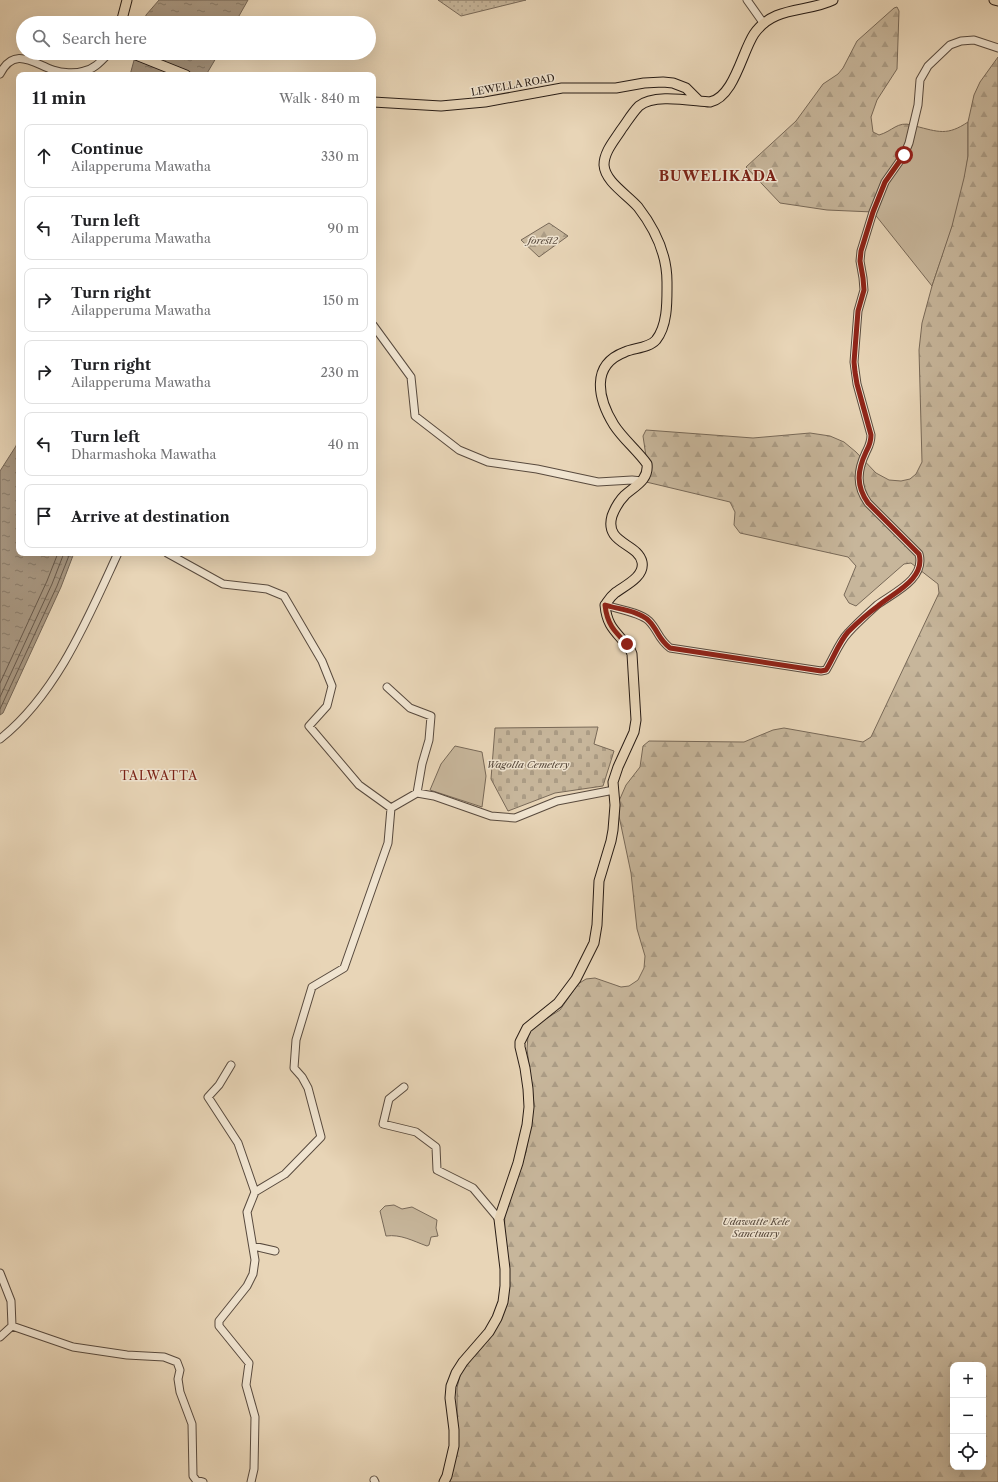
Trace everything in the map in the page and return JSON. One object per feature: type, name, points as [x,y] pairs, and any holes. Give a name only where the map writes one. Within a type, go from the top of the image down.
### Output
[{"type":"main road","points":[[123,16],[127,0]]},
{"type":"main road","points":[[444,1482],[447,1476],[454,1446],[454,1430],[450,1398],[451,1386],[456,1373],[463,1362],[489,1332],[497,1318],[503,1302],[505,1269],[499,1219],[518,1163],[527,1125],[529,1107],[528,1089],[520,1042],[527,1028],[558,1004],[576,979],[594,943],[598,925],[599,881],[613,830],[613,782],[615,774],[631,741],[636,720],[632,654],[630,649],[610,626],[606,616],[605,605],[614,594],[638,575],[641,568],[642,563],[638,554],[616,537],[612,526],[612,517],[617,505],[642,481],[648,470],[647,464],[614,426],[605,408],[600,391],[600,378],[605,365],[616,356],[655,341],[661,331],[666,315],[666,267],[663,252],[652,228],[637,207],[612,181],[606,172],[604,166],[605,157],[608,149],[632,115],[643,103],[656,100],[714,101],[724,93],[731,83],[750,40],[764,24],[783,13],[813,3],[833,0]]},
{"type":"main road","points":[[994,0],[998,1]]},
{"type":"main road","points":[[148,60],[178,72]]},
{"type":"main road","name":"LEWELLA ROAD","points":[[376,102],[441,106],[485,102],[557,88],[616,88],[644,83],[663,82],[673,83],[686,88],[699,101]]},
{"type":"street","points":[[747,0],[764,24]]},
{"type":"street","points":[[605,605],[643,616],[650,621],[663,643],[670,648],[821,671],[826,670],[846,634],[878,605],[909,583],[914,577],[921,560],[919,554],[868,503],[862,495],[859,486],[859,473],[871,442],[871,435],[857,384],[854,362],[858,311],[864,290],[860,261],[861,251],[873,212],[885,182],[904,155],[918,105],[920,80],[928,66],[950,46],[961,41],[974,40],[998,48]]},
{"type":"street","points":[[0,74],[5,64],[16,59]]},
{"type":"street","points":[[30,60],[54,71],[64,72]]},
{"type":"street","points":[[80,72],[96,66],[102,60]]},
{"type":"street","points":[[376,329],[411,377],[415,416],[459,450],[488,462],[537,469],[598,482],[632,480],[642,481]]},
{"type":"street","points":[[0,739],[26,715],[48,686],[78,639],[117,556]]},
{"type":"street","points":[[172,556],[223,584],[267,589],[284,596],[322,661],[332,686],[328,706],[309,726],[359,785],[391,808]]},
{"type":"street","points":[[386,687],[410,708],[431,716],[429,740],[422,764],[417,793]]},
{"type":"street","points":[[391,808],[417,793],[434,796],[491,816],[515,818],[557,801],[614,790]]},
{"type":"street","points":[[251,1482],[254,1469],[255,1417],[246,1385],[249,1362],[219,1326],[218,1321],[247,1286],[253,1274],[255,1260],[247,1212],[255,1192],[286,1174],[321,1137],[308,1088],[302,1077],[294,1068],[296,1040],[312,987],[344,968],[388,843],[391,808]]},
{"type":"street","points":[[231,1065],[219,1085],[208,1097],[238,1143],[255,1192]]},
{"type":"street","points":[[404,1087],[389,1099],[383,1124],[416,1132],[436,1147],[437,1170],[473,1188],[499,1219]]},
{"type":"street","points":[[253,1246],[275,1251]]},
{"type":"street","points":[[0,1275],[11,1301],[12,1326],[0,1337]]},
{"type":"street","points":[[12,1326],[74,1347],[127,1355],[164,1357],[177,1362],[180,1370],[178,1379],[180,1392],[192,1424],[193,1476],[196,1480],[203,1482]]},
{"type":"green space","points":[[438,0],[526,0],[461,16]]},
{"type":"green space","points":[[897,7],[899,11],[897,69],[877,100],[871,117],[873,132],[879,135],[902,124],[912,125],[909,143],[896,165],[873,212],[827,210],[780,203],[746,167],[796,121],[823,84],[838,74],[843,68],[857,41]]},
{"type":"green space","name":"Udawatte Kele Sanctuary","points":[[998,57],[998,1482],[448,1482],[457,1436],[457,1388],[463,1362],[489,1332],[503,1302],[505,1207],[514,1188],[526,1152],[534,1104],[527,1049],[528,1036],[533,1027],[560,1010],[578,984],[586,979],[595,978],[621,987],[629,986],[638,980],[644,968],[645,956],[637,929],[631,873],[619,816],[619,801],[626,785],[640,767],[643,746],[649,741],[744,742],[773,730],[784,728],[863,742],[871,737],[939,593],[938,584],[911,563],[904,564],[856,606],[849,603],[844,595],[856,566],[848,557],[740,533],[734,525],[735,512],[730,502],[642,481],[648,470],[643,436],[646,430],[753,438],[810,433],[830,436],[844,442],[876,473],[889,480],[901,481],[910,479],[916,474],[922,462],[919,350],[922,323],[932,286],[952,226],[964,178],[968,156],[968,122],[974,95],[980,82]]},
{"type":"green space","points":[[968,122],[968,156],[963,189],[954,222],[932,286],[873,212],[915,126],[943,132],[954,129]]},
{"type":"green space","name":"forest2","points":[[549,223],[568,236],[539,257],[521,240]]},
{"type":"green space","name":"Wagolla Cemetery","points":[[598,727],[594,744],[614,751],[603,786],[555,793],[508,811],[491,779],[495,728]]},
{"type":"green space","points":[[455,746],[482,752],[486,776],[482,807],[430,790],[441,764]]},
{"type":"green space","points":[[394,1205],[402,1209],[412,1207],[437,1220],[436,1228],[438,1236],[431,1237],[429,1245],[427,1246],[402,1237],[386,1236],[380,1211],[385,1206]]},
{"type":"water","points":[[159,0],[248,0],[239,16],[146,15]]},
{"type":"water","points":[[134,60],[215,60],[208,72],[131,72]]},
{"type":"water","points":[[16,446],[16,556],[73,556],[61,587],[3,713],[0,715],[0,471]]},
{"type":"district","name":"BUWELIKADA","points":[[718,176]]},
{"type":"district","name":"TALWATTA","points":[[159,775]]},
{"type":"route","points":[[627,644],[610,626],[606,616],[605,605],[643,616],[650,621],[663,643],[670,648],[821,671],[826,670],[846,634],[878,605],[909,583],[914,577],[921,560],[919,554],[868,503],[862,495],[859,486],[859,473],[871,442],[871,435],[857,384],[854,362],[858,311],[864,290],[860,261],[861,251],[873,212],[885,182],[904,155]]}]
